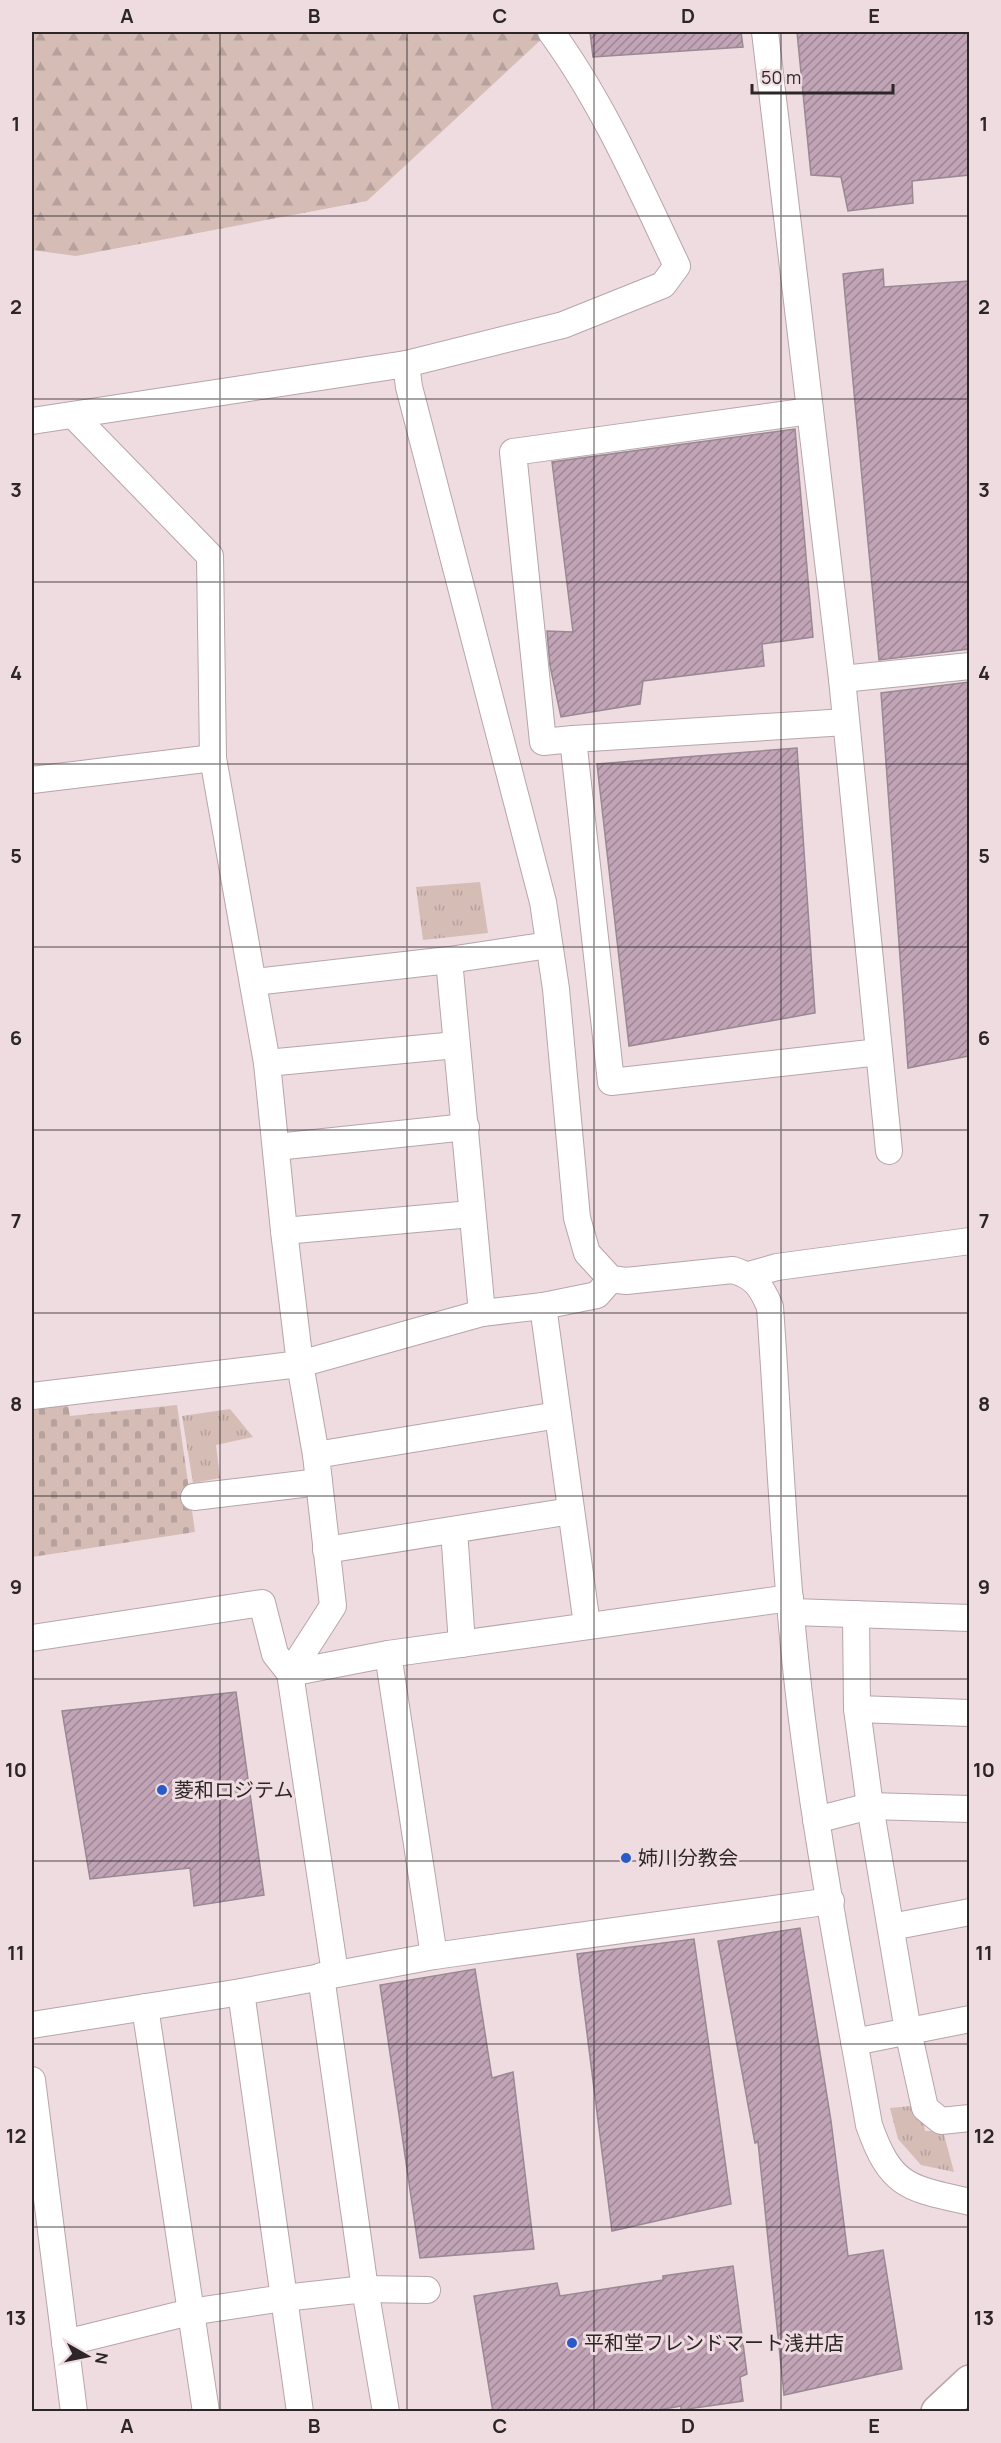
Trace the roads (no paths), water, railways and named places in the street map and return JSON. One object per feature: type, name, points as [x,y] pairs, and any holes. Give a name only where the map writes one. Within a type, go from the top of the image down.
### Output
[{"type":"highway","points":[[938,2412],[969,2382]]},
{"type":"street","points":[[32,421],[406,364],[563,325],[663,285],[677,266],[619,146],[582,77],[551,32]]},
{"type":"street","points":[[765,32],[842,679],[889,1151]]},
{"type":"street","points":[[406,364],[412,399],[543,902],[556,989],[577,1218],[587,1253],[611,1279],[626,1281],[733,1270],[749,1275],[763,1290],[770,1307],[791,1605],[803,1725],[816,1820],[869,2125],[879,2153],[895,2175],[905,2183],[924,2192],[969,2202]]},
{"type":"street","points":[[810,411],[513,452],[543,742],[846,722]]},
{"type":"street","points":[[74,416],[210,556],[213,758],[267,1063],[300,1364],[316,1455],[333,1606],[290,1673]]},
{"type":"street","points":[[842,679],[969,666]]},
{"type":"street","points":[[573,740],[611,1082],[879,1052]]},
{"type":"street","points":[[32,780],[213,758]]},
{"type":"street","points":[[254,982],[449,960],[549,945]]},
{"type":"street","points":[[449,960],[466,1127],[471,1214],[482,1312]]},
{"type":"street","points":[[267,1063],[456,1045]]},
{"type":"street","points":[[276,1147],[466,1127]]},
{"type":"street","points":[[284,1231],[471,1214]]},
{"type":"street","points":[[749,1275],[777,1267],[969,1242]]},
{"type":"street","points":[[32,1396],[300,1364],[482,1312],[543,1306],[597,1295],[611,1279]]},
{"type":"street","points":[[543,1306],[587,1625]]},
{"type":"street","points":[[316,1455],[558,1415]]},
{"type":"street","points":[[194,1497],[319,1482]]},
{"type":"street","points":[[326,1550],[571,1511]]},
{"type":"street","points":[[454,1530],[462,1644]]},
{"type":"street","points":[[32,1638],[262,1603],[275,1654],[290,1673],[365,2289],[386,2412]]},
{"type":"street","points":[[290,1673],[388,1654],[587,1625],[791,1605],[856,1614],[969,1618]]},
{"type":"street","points":[[856,1614],[857,1710],[870,1806],[908,2031],[925,2108],[941,2121],[969,2118]]},
{"type":"street","points":[[388,1654],[434,1956]]},
{"type":"street","points":[[857,1710],[969,1713]]},
{"type":"street","points":[[816,1820],[870,1806],[969,1809]]},
{"type":"street","points":[[32,2025],[241,1992],[434,1956],[831,1901]]},
{"type":"street","points":[[891,1927],[969,1912]]},
{"type":"street","points":[[241,1992],[300,2412]]},
{"type":"street","points":[[145,2007],[206,2412]]},
{"type":"street","points":[[854,2042],[969,2019]]},
{"type":"street","points":[[32,2080],[74,2412]]},
{"type":"street","points":[[65,2343],[190,2312],[284,2298],[365,2289],[427,2290]]},
{"type":"place","name":"菱和ロジテム","points":[[162,1790]]},
{"type":"place","name":"姉川分教会","points":[[626,1858]]},
{"type":"place","name":"平和堂フレンドマート浅井店","points":[[572,2343]]}]
